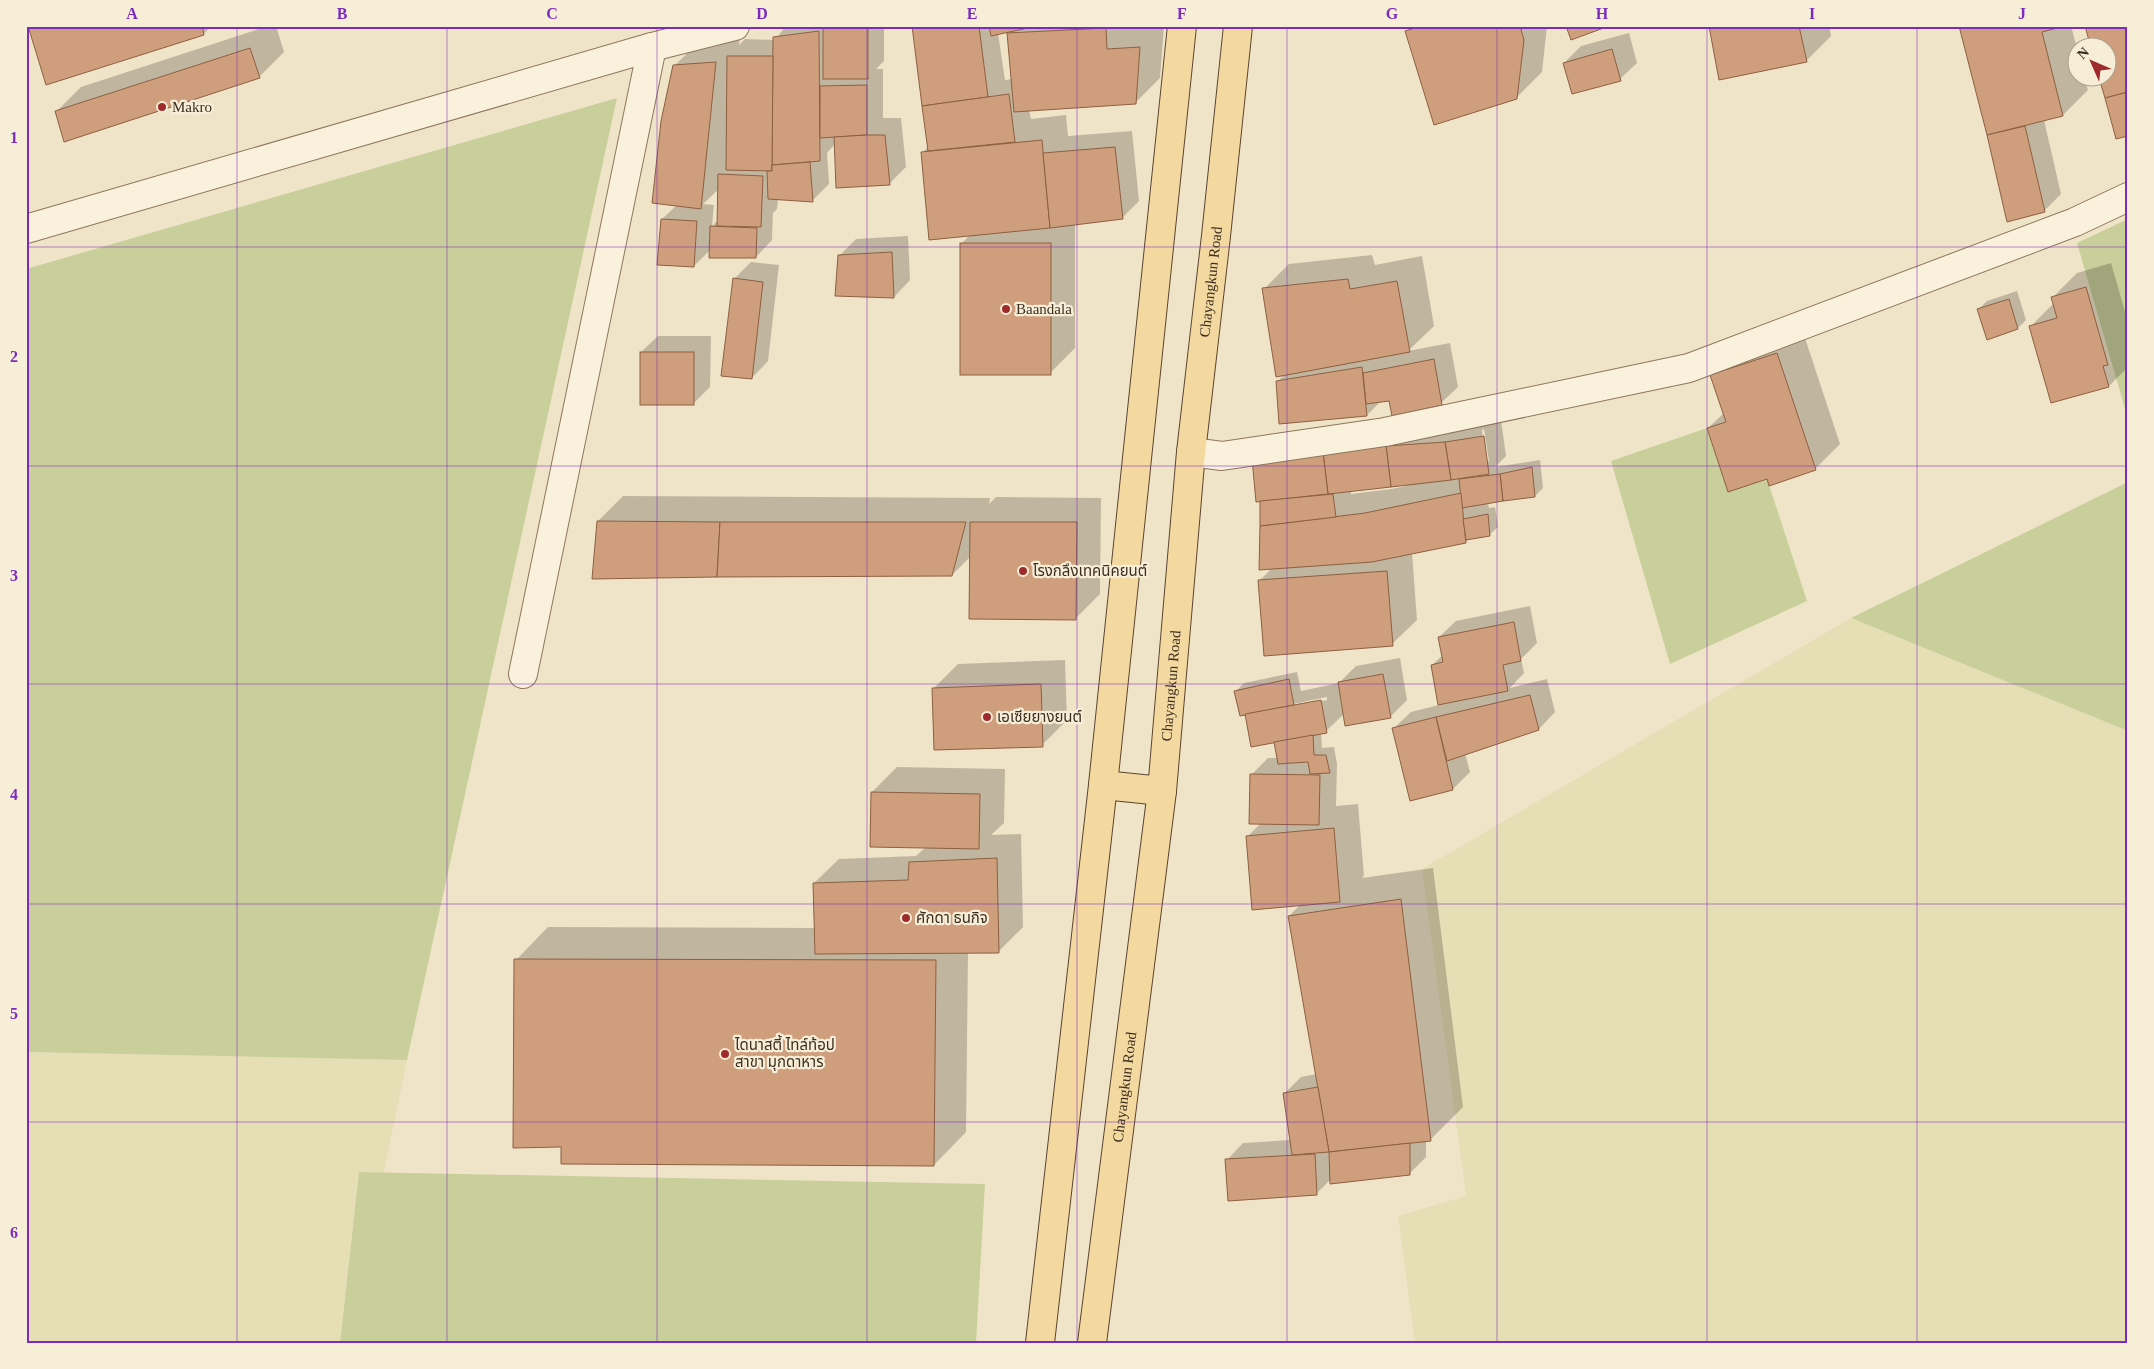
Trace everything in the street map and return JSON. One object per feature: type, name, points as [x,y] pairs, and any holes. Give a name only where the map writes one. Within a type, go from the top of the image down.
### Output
[{"type":"main road","points":[[1040,1343],[1103,785],[1182,26]]},
{"type":"main road","name":"Chayangkun Road","points":[[1092,1343],[1162,791],[1191,452],[1238,26]]},
{"type":"main road","points":[[1103,785],[1162,791]]},
{"type":"street","points":[[26,229],[652,47],[735,26]]},
{"type":"street","points":[[523,674],[652,47]]},
{"type":"street","points":[[1191,452],[1222,456],[1386,432],[1689,368],[2075,222],[2128,197]]},
{"type":"shaded area","points":[[1851,618],[2128,731],[2128,1343],[1415,1343],[1398,1216],[1466,1196],[1422,869]]},
{"type":"shaded area","points":[[26,1052],[407,1060],[384,1172],[359,1172],[340,1343],[26,1343]]},
{"type":"green space","points":[[617,98],[407,1060],[26,1052],[26,269]]},
{"type":"green space","points":[[2128,219],[2128,419],[2077,243]]},
{"type":"green space","points":[[1707,428],[1728,491],[1767,479],[1807,601],[1670,664],[1611,461]]},
{"type":"green space","points":[[2128,482],[2128,731],[1851,618]]},
{"type":"green space","points":[[359,1172],[985,1184],[976,1343],[340,1343]]},
{"type":"building","points":[[28,26],[202,26],[204,35],[46,85]]},
{"type":"building","points":[[823,26],[868,26],[868,79],[823,79]]},
{"type":"building","points":[[912,26],[979,26],[988,97],[922,106]]},
{"type":"building","points":[[989,26],[1037,26],[991,36]]},
{"type":"building","points":[[1422,26],[1520,26],[1524,40],[1517,99],[1434,125],[1405,31]]},
{"type":"building","points":[[1566,26],[1609,26],[1571,40]]},
{"type":"building","points":[[1709,26],[1799,26],[1807,62],[1719,80]]},
{"type":"building","points":[[1959,26],[2065,26],[2042,32],[2063,116],[1987,135]]},
{"type":"building","points":[[2085,26],[2128,26],[2128,92],[2105,98],[2102,88],[2116,88],[2116,38],[2088,38]]},
{"type":"building","points":[[1106,28],[1107,49],[1140,47],[1136,104],[1014,112],[1007,33]]},
{"type":"building","points":[[819,31],[820,161],[772,165],[773,37]]},
{"type":"building","points":[[250,48],[260,78],[64,142],[55,111]]},
{"type":"building","points":[[1612,49],[1621,81],[1572,94],[1563,63]]},
{"type":"building","points":[[727,56],[773,56],[772,171],[726,170]]},
{"type":"building","points":[[716,62],[701,209],[652,203],[661,121],[673,65]]},
{"type":"building","points":[[867,85],[867,135],[820,138],[820,86]]},
{"type":"building","points":[[2128,92],[2128,136],[2116,139],[2105,98]]},
{"type":"building","points":[[1009,94],[1015,142],[928,151],[922,106]]},
{"type":"building","points":[[2025,126],[2045,212],[2007,222],[1987,135]]},
{"type":"building","points":[[885,135],[890,185],[836,188],[834,137]]},
{"type":"building","points":[[1042,140],[1050,228],[929,240],[921,152]]},
{"type":"building","points":[[1115,147],[1123,219],[1050,228],[1043,153]]},
{"type":"building","points":[[810,162],[813,202],[768,199],[767,171],[772,171],[772,165]]},
{"type":"building","points":[[718,174],[763,176],[761,227],[717,226]]},
{"type":"building","points":[[661,219],[697,221],[694,267],[657,265]]},
{"type":"building","points":[[710,226],[757,228],[756,258],[709,258]]},
{"type":"building","name":"Baandala","points":[[960,243],[1051,243],[1051,375],[960,375]]},
{"type":"building","points":[[892,252],[894,298],[835,296],[838,255]]},
{"type":"building","points":[[733,278],[763,282],[752,379],[721,376]]},
{"type":"building","points":[[1348,279],[1350,289],[1397,281],[1410,352],[1276,377],[1262,288]]},
{"type":"building","points":[[2086,287],[2108,365],[2103,366],[2109,387],[2051,403],[2029,326],[2057,318],[2051,297]]},
{"type":"building","points":[[2009,299],[2018,329],[1987,340],[1977,309]]},
{"type":"building","points":[[640,352],[694,352],[694,405],[640,405]]},
{"type":"building","points":[[1777,353],[1816,470],[1769,486],[1767,479],[1728,492],[1707,428],[1726,422],[1710,375]]},
{"type":"building","points":[[1434,359],[1442,405],[1392,416],[1389,401],[1366,404],[1363,373]]},
{"type":"building","points":[[1362,367],[1367,416],[1279,424],[1276,381]]},
{"type":"building","points":[[1484,436],[1489,474],[1451,480],[1445,442]]},
{"type":"building","points":[[1445,442],[1451,480],[1391,487],[1386,446]]},
{"type":"building","points":[[1386,445],[1391,487],[1328,494],[1323,452]]},
{"type":"building","points":[[1323,452],[1328,494],[1256,502],[1252,459]]},
{"type":"building","points":[[1532,467],[1535,497],[1503,501],[1500,474]]},
{"type":"building","points":[[1500,474],[1503,501],[1462,508],[1459,479]]},
{"type":"building","points":[[1461,493],[1466,543],[1372,562],[1259,570],[1260,526],[1365,513]]},
{"type":"building","points":[[1333,494],[1336,517],[1260,526],[1260,501]]},
{"type":"building","points":[[1488,514],[1490,536],[1466,540],[1463,519]]},
{"type":"building","points":[[597,521],[720,522],[717,577],[592,579]]},
{"type":"building","points":[[720,522],[966,522],[952,576],[717,577]]},
{"type":"building","name":"โรงกลึงเทคนิคยนต์","points":[[970,522],[1077,522],[1076,620],[969,619]]},
{"type":"building","points":[[1387,571],[1393,646],[1264,656],[1258,580]]},
{"type":"building","points":[[1514,622],[1521,661],[1503,665],[1508,691],[1438,705],[1431,665],[1443,662],[1438,637]]},
{"type":"building","points":[[1383,674],[1391,718],[1345,726],[1338,682]]},
{"type":"building","points":[[1289,679],[1294,705],[1240,716],[1234,691]]},
{"type":"building","name":"เอเซียยางยนต์","points":[[1041,684],[1043,747],[934,750],[932,688]]},
{"type":"building","points":[[1530,695],[1539,730],[1447,761],[1436,717]]},
{"type":"building","points":[[1321,700],[1327,733],[1251,747],[1245,714]]},
{"type":"building","points":[[1436,717],[1453,790],[1410,801],[1392,728]]},
{"type":"building","points":[[1313,735],[1314,755],[1326,755],[1330,773],[1310,774],[1308,762],[1278,764],[1274,742]]},
{"type":"building","points":[[1250,774],[1320,775],[1319,825],[1249,824]]},
{"type":"building","points":[[871,792],[980,794],[979,849],[870,847]]},
{"type":"building","points":[[1334,828],[1340,902],[1252,910],[1246,836]]},
{"type":"building","name":"ศักดา ธนกิจ","points":[[997,858],[999,953],[815,954],[813,883],[908,880],[909,862]]},
{"type":"building","points":[[1401,899],[1431,1141],[1329,1152],[1288,916]]},
{"type":"building","name":"ไดนาสตี้ ไทล์ท้อป สาขา มุกดาหาร","points":[[514,959],[936,960],[934,1166],[561,1164],[561,1147],[513,1148]]},
{"type":"building","points":[[1318,1087],[1329,1152],[1292,1155],[1283,1093]]},
{"type":"building","points":[[1410,1143],[1410,1175],[1330,1184],[1329,1152]]},
{"type":"building","points":[[1315,1154],[1317,1195],[1228,1201],[1225,1159]]},
{"type":"place","name":"Makro","points":[[162,107]]},
{"type":"place","name":"Baandala","points":[[1006,309]]},
{"type":"place","name":"โรงกลึงเทคนิคยนต์","points":[[1023,571]]},
{"type":"place","name":"เอเซียยางยนต์","points":[[987,717]]},
{"type":"place","name":"ศักดา ธนกิจ","points":[[906,918]]},
{"type":"place","name":"ไดนาสตี้ ไทล์ท้อป สาขา มุกดาหาร","points":[[725,1054]]}]
